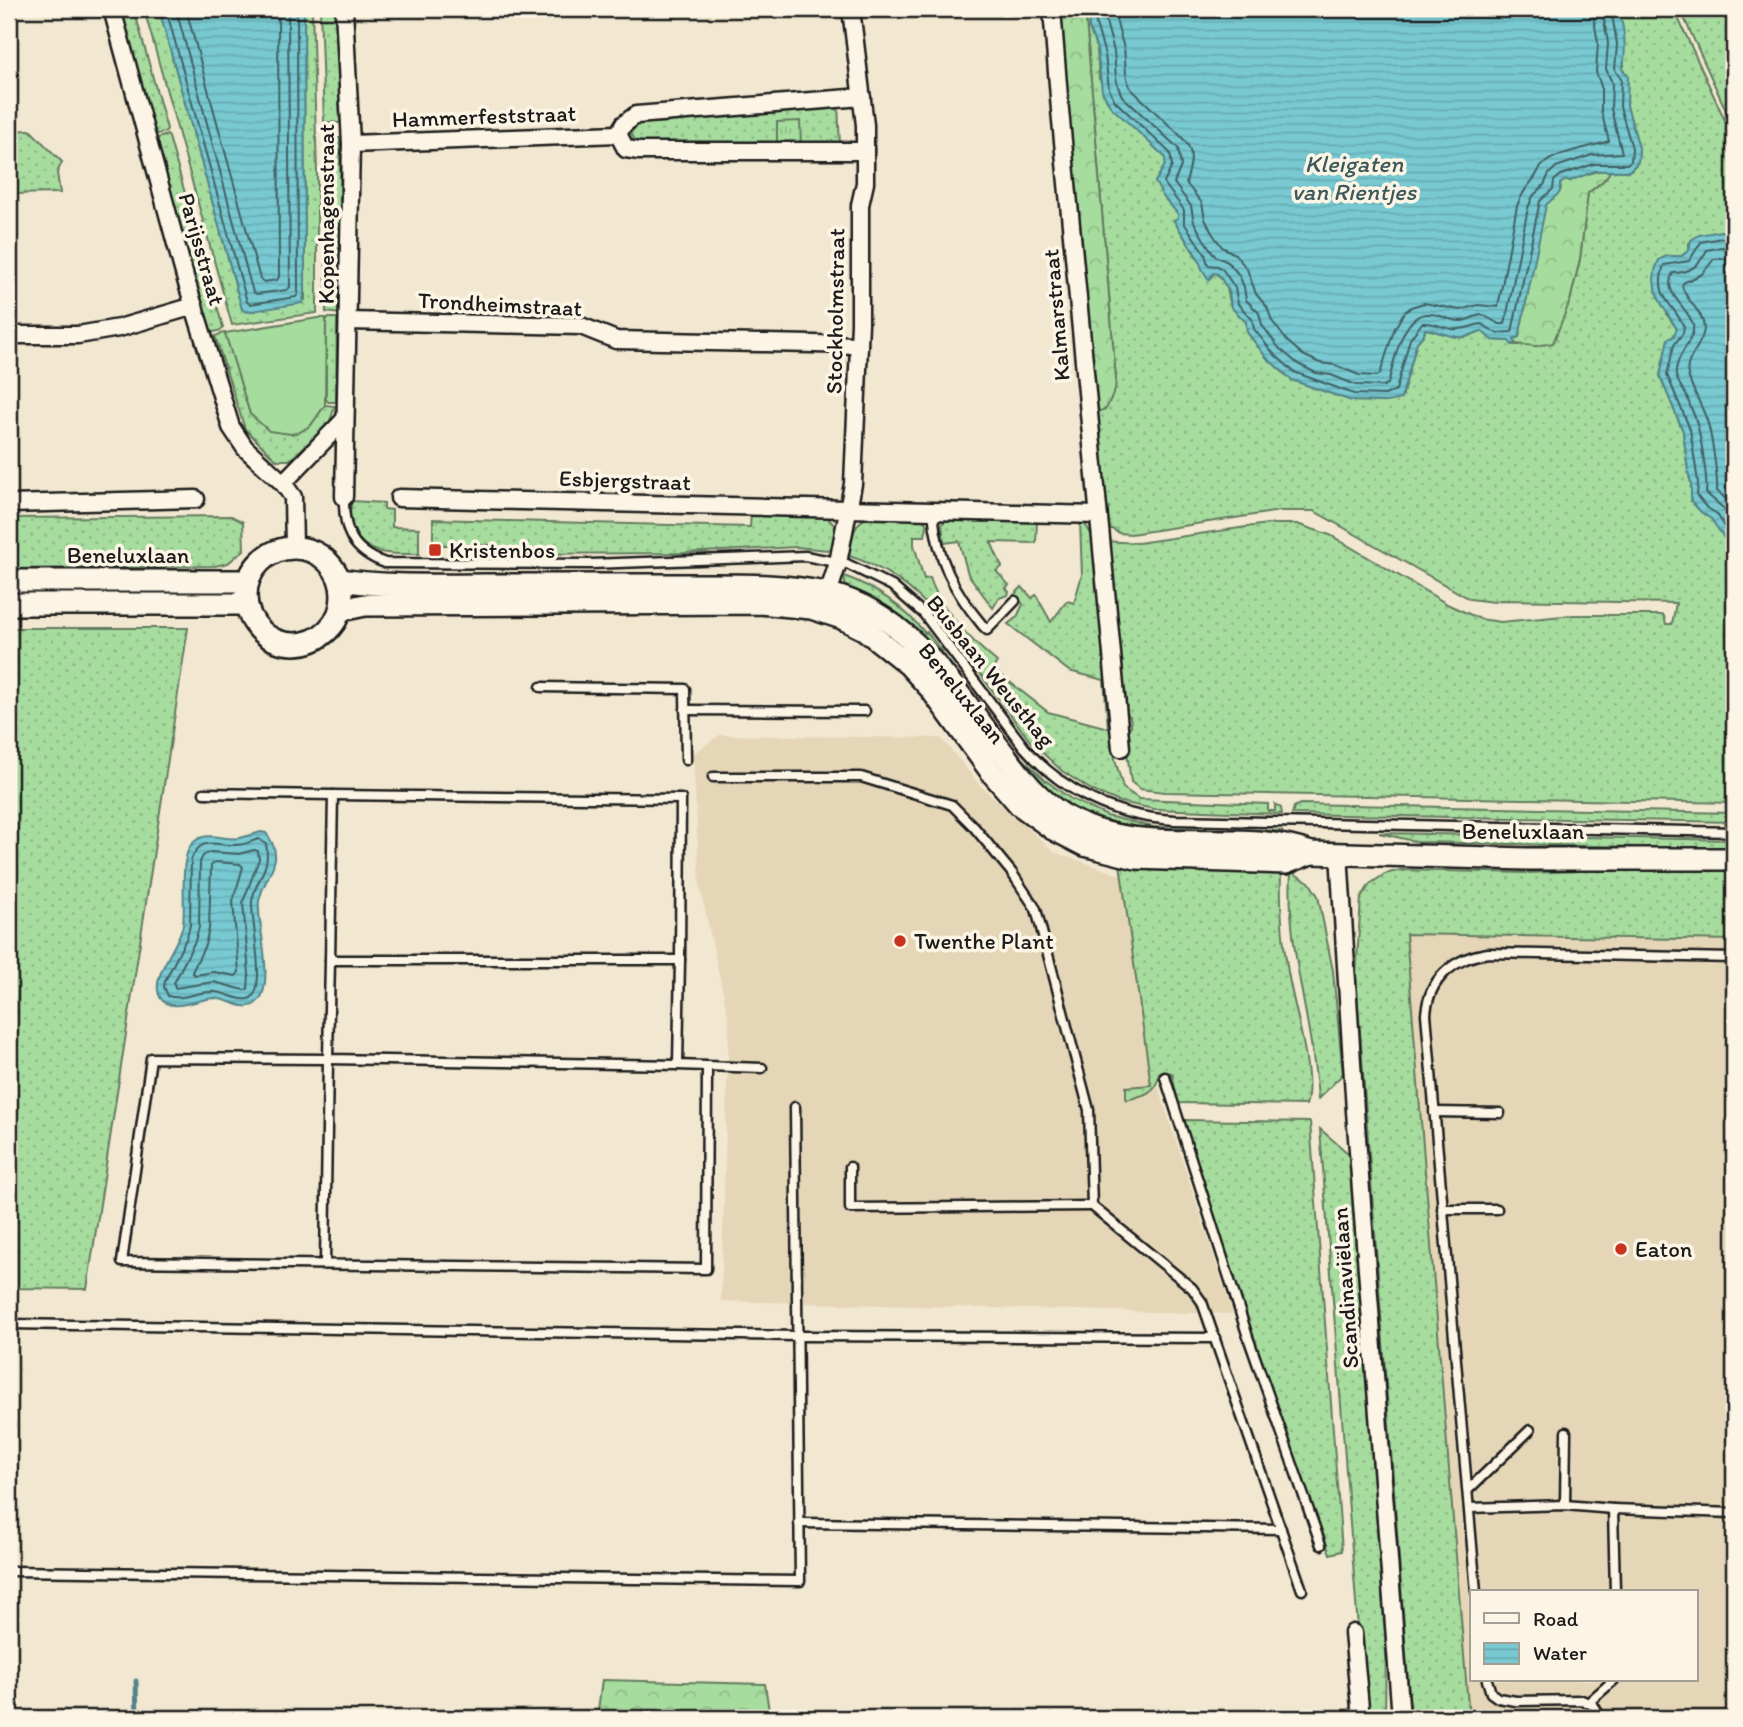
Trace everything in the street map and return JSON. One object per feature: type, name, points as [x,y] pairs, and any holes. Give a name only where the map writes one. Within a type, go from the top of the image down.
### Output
[{"type":"street","name":"Parijsstraat","points":[[112,9],[194,306],[236,438],[283,483]]},
{"type":"street","name":"Kopenhagenstraat","points":[[344,9],[351,144],[344,496]]},
{"type":"street","name":"Stockholmstraat","points":[[825,603],[838,563],[853,484],[859,345],[860,205],[865,183],[865,150],[862,97],[851,9]]},
{"type":"street","name":"Kalmarstraat","points":[[1052,9],[1121,748]]},
{"type":"street","points":[[862,97],[636,115],[624,124],[618,134],[626,149],[639,152],[865,150]]},
{"type":"street","name":"Hammerfeststraat","points":[[351,144],[618,134]]},
{"type":"street","points":[[9,335],[78,335],[119,328],[194,306]]},
{"type":"street","name":"Trondheimstraat","points":[[348,321],[581,326],[616,340],[859,345]]},
{"type":"street","points":[[295,547],[293,497],[283,483],[345,419]]},
{"type":"street","name":"Esbjergstraat","points":[[399,498],[849,510]]},
{"type":"street","points":[[9,504],[196,499]]},
{"type":"street","points":[[849,510],[1098,515]]},
{"type":"street","points":[[295,547],[327,559],[340,580],[341,610],[332,627],[319,638],[307,643],[290,644],[265,635],[253,621],[246,604],[247,581],[255,565],[267,555],[295,547]]},
{"type":"street","name":"Beneluxlaan","points":[[340,580],[368,584],[424,585],[747,585],[825,603],[864,629],[908,664],[1020,805],[1053,829],[1084,845],[1136,858],[1286,863],[1311,853],[1339,853],[1527,859],[1734,859]]},
{"type":"street","name":"Beneluxlaan","points":[[9,581],[247,581]]},
{"type":"street","name":"Beneluxlaan","points":[[341,610],[365,605],[760,603],[811,608],[825,603]]},
{"type":"street","points":[[9,604],[246,604]]},
{"type":"street","name":"Scandinaviëlaan","points":[[1339,853],[1355,1111],[1401,1718]]},
{"type":"street","points":[[1353,1633],[1361,1718]]},
{"type":"lane","name":"Busbaan Weusthag","points":[[344,496],[343,517],[349,534],[368,557],[385,563],[592,564],[805,556],[871,574],[902,594],[934,626],[1036,760],[1075,790],[1118,810],[1146,817],[1175,820],[1734,832]]},
{"type":"lane","points":[[933,512],[938,550],[947,571],[957,592],[983,626],[988,630],[1015,601]]},
{"type":"lane","points":[[541,687],[685,689],[686,760]]},
{"type":"lane","points":[[685,710],[865,711]]},
{"type":"lane","points":[[713,777],[861,777],[952,805],[974,827],[1012,873],[1036,909],[1089,1110],[1092,1206]]},
{"type":"lane","points":[[204,793],[681,799],[678,1065]]},
{"type":"lane","points":[[325,1264],[333,795]]},
{"type":"lane","points":[[1476,1590],[1442,1209],[1427,1000],[1440,976],[1462,959],[1488,953],[1734,958]]},
{"type":"lane","points":[[330,960],[680,960]]},
{"type":"lane","points":[[707,1066],[706,1269],[122,1262],[151,1058],[328,1059],[678,1065],[707,1066],[762,1068]]},
{"type":"lane","points":[[1166,1077],[1244,1324],[1321,1545]]},
{"type":"lane","points":[[9,1571],[800,1581],[795,1107]]},
{"type":"lane","points":[[1434,1112],[1500,1113]]},
{"type":"lane","points":[[850,1167],[850,1208],[1092,1206],[1192,1288],[1202,1301],[1302,1590]]},
{"type":"lane","points":[[1442,1209],[1497,1209]]},
{"type":"lane","points":[[9,1324],[797,1336],[1215,1338]]},
{"type":"lane","points":[[1468,1490],[1530,1430]]},
{"type":"lane","points":[[1565,1505],[1566,1432]]},
{"type":"lane","points":[[1469,1508],[1565,1505],[1734,1513]]},
{"type":"lane","points":[[1613,1509],[1615,1590]]},
{"type":"lane","points":[[799,1523],[1281,1529]]},
{"type":"lane","points":[[1488,1682],[1491,1692],[1507,1700],[1589,1702],[1601,1718]]},
{"type":"lane","points":[[1589,1702],[1612,1682]]},
{"type":"shaded area","points":[[720,735],[941,738],[980,785],[1054,852],[1123,876],[1154,1074],[1233,1314],[721,1301],[729,1020],[700,887],[693,754]]},
{"type":"shaded area","points":[[1359,897],[1734,899],[1734,1718],[1429,1718]]},
{"type":"green space","points":[[119,9],[134,9],[166,132],[154,135]]},
{"type":"green space","points":[[144,9],[159,9],[242,309],[305,300],[304,9],[312,9],[317,173],[317,313],[232,325]]},
{"type":"green space","points":[[320,9],[336,9],[340,123],[324,122]]},
{"type":"green space","points":[[1058,9],[1085,9],[1116,379],[1115,390],[1106,409],[1093,413]]},
{"type":"green space","points":[[1085,9],[1089,9],[1089,28],[1097,49],[1099,79],[1137,130],[1165,157],[1165,165],[1155,182],[1178,214],[1178,218],[1174,220],[1176,224],[1210,278],[1215,272],[1226,284],[1231,307],[1246,322],[1247,332],[1267,358],[1292,380],[1352,401],[1387,402],[1402,397],[1417,342],[1425,329],[1460,337],[1482,331],[1492,340],[1509,341],[1513,345],[1519,345],[1570,301],[1580,259],[1588,193],[1604,180],[1611,170],[1631,170],[1638,162],[1639,148],[1627,106],[1621,69],[1624,66],[1623,37],[1617,9],[1674,9],[1734,140],[1734,233],[1721,231],[1689,243],[1689,249],[1682,256],[1666,257],[1667,315],[1677,329],[1673,337],[1668,339],[1660,376],[1683,431],[1691,501],[1712,519],[1734,552],[1734,803],[1165,792],[1140,789],[1131,782],[1124,730],[1131,726],[1130,716],[1124,714],[1104,541],[1138,543],[1267,524],[1297,524],[1330,535],[1449,605],[1480,619],[1501,622],[1574,615],[1661,615],[1664,616],[1666,624],[1672,624],[1676,603],[1494,602],[1470,599],[1314,511],[1280,511],[1131,534],[1119,533],[1106,526],[1093,413],[1116,379]]},
{"type":"green space","points":[[1680,9],[1734,9],[1734,128]]},
{"type":"green space","points":[[838,104],[840,146],[640,144],[631,133],[637,122]]},
{"type":"green space","points":[[800,121],[801,145],[777,145],[777,122]]},
{"type":"green space","points":[[30,130],[62,162],[57,173],[60,193],[9,194],[9,131]]},
{"type":"green space","points":[[167,135],[223,327],[211,333],[155,139]]},
{"type":"green space","points":[[327,138],[340,138],[341,314],[326,312]]},
{"type":"green space","points":[[1605,169],[1611,170],[1604,180],[1588,193],[1580,259],[1570,301],[1553,343],[1535,346],[1516,344],[1513,339],[1519,337],[1545,205],[1561,189],[1560,184],[1564,181]]},
{"type":"green space","points":[[326,318],[325,405],[311,425],[300,432],[291,434],[269,431],[250,414],[225,333]]},
{"type":"green space","points":[[328,318],[337,318],[336,402],[328,402],[326,399]]},
{"type":"green space","points":[[223,333],[226,335],[250,414],[299,432],[311,425],[325,405],[335,406],[329,424],[290,460],[276,460],[245,429],[215,336]]},
{"type":"green space","points":[[352,501],[384,503],[384,509],[392,510],[392,527],[419,528],[419,554],[383,552],[360,541],[350,517]]},
{"type":"green space","points":[[751,513],[828,518],[835,526],[834,546],[828,550],[797,547],[684,553],[496,554],[495,545],[433,545],[433,519],[750,527]]},
{"type":"green space","points":[[231,516],[243,522],[244,550],[228,563],[215,566],[9,569],[9,518]]},
{"type":"green space","points":[[867,518],[922,518],[927,525],[925,536],[914,536],[914,545],[924,579],[930,578],[941,601],[958,624],[997,662],[993,669],[1048,712],[1108,728],[1104,680],[1069,671],[1008,624],[1017,617],[1023,604],[1014,595],[1022,587],[1032,598],[1036,595],[1051,622],[1067,601],[1074,603],[1082,575],[1080,522],[1085,524],[1093,537],[1115,759],[1123,788],[1139,799],[1268,804],[1268,811],[1275,811],[1275,804],[1281,808],[1282,814],[1154,809],[1120,802],[1093,791],[1062,771],[1030,741],[940,620],[921,599],[887,573],[849,556],[858,524]]},
{"type":"green space","points":[[947,519],[1037,521],[1036,543],[991,542],[1002,567],[996,571],[1009,585],[1006,588],[1008,595],[999,598],[993,608],[968,574],[959,541],[944,543],[942,524]]},
{"type":"green space","points":[[844,576],[889,599],[927,632],[1017,753],[1045,780],[1071,799],[1107,816],[1153,827],[1282,831],[1282,840],[1138,836],[1061,806],[846,590]]},
{"type":"green space","points":[[9,628],[188,628],[87,1289],[9,1288]]},
{"type":"green space","points":[[1300,804],[1734,813],[1734,822],[1292,814],[1294,807]]},
{"type":"green space","points":[[1379,833],[1734,840],[1734,849],[1418,842]]},
{"type":"green space","points":[[1120,864],[1281,871],[1284,947],[1306,1059],[1306,1105],[1178,1103],[1172,1073],[1166,1072],[1159,1073],[1153,1089],[1126,1100],[1126,1087],[1151,1085]]},
{"type":"green space","points":[[1657,868],[1734,869],[1734,940],[1406,934],[1469,1718],[1417,1718],[1410,1707],[1356,977],[1361,898],[1370,884],[1385,874],[1401,870],[1528,873]]},
{"type":"green space","points":[[1291,872],[1309,882],[1318,896],[1333,971],[1343,1074],[1318,1099],[1292,929]]},
{"type":"green space","points":[[1182,1120],[1310,1122],[1342,1551],[1330,1554],[1248,1327]]},
{"type":"green space","points":[[1320,1129],[1349,1154],[1386,1645],[1385,1718],[1367,1718],[1360,1655]]},
{"type":"green space","points":[[602,1680],[765,1684],[770,1718],[597,1718]]},
{"type":"water","points":[[159,9],[304,9],[303,303],[246,312],[242,309]]},
{"type":"water","name":"Kleigaten van Rientjes","points":[[1089,9],[1617,9],[1624,39],[1622,69],[1628,75],[1627,106],[1639,148],[1638,162],[1629,171],[1595,171],[1560,184],[1560,192],[1546,205],[1519,337],[1514,339],[1515,343],[1512,345],[1509,341],[1492,340],[1482,331],[1460,337],[1425,329],[1417,342],[1401,399],[1387,402],[1352,401],[1292,380],[1267,358],[1247,332],[1246,322],[1231,307],[1229,291],[1218,274],[1213,273],[1209,280],[1174,220],[1178,218],[1178,214],[1155,182],[1165,165],[1165,157],[1110,106],[1102,91],[1097,49],[1089,28]]},
{"type":"water","points":[[1721,231],[1734,233],[1734,552],[1711,519],[1691,501],[1683,431],[1660,376],[1668,339],[1673,337],[1677,329],[1658,297],[1654,280],[1659,260],[1666,256],[1682,256],[1689,250],[1691,240],[1699,235]]},
{"type":"water","points":[[266,833],[275,852],[273,867],[259,901],[265,976],[263,994],[255,1004],[249,1006],[215,998],[177,1005],[164,1002],[158,989],[159,980],[183,924],[184,868],[189,848],[194,842],[205,837],[234,839]]},
{"type":"waterway","points":[[136,1681],[137,1718]]},
{"type":"place","name":"Kristenbos","points":[[435,550]]},
{"type":"place","name":"Twenthe Plant","points":[[900,941]]},
{"type":"place","name":"Eaton","points":[[1621,1249]]}]
